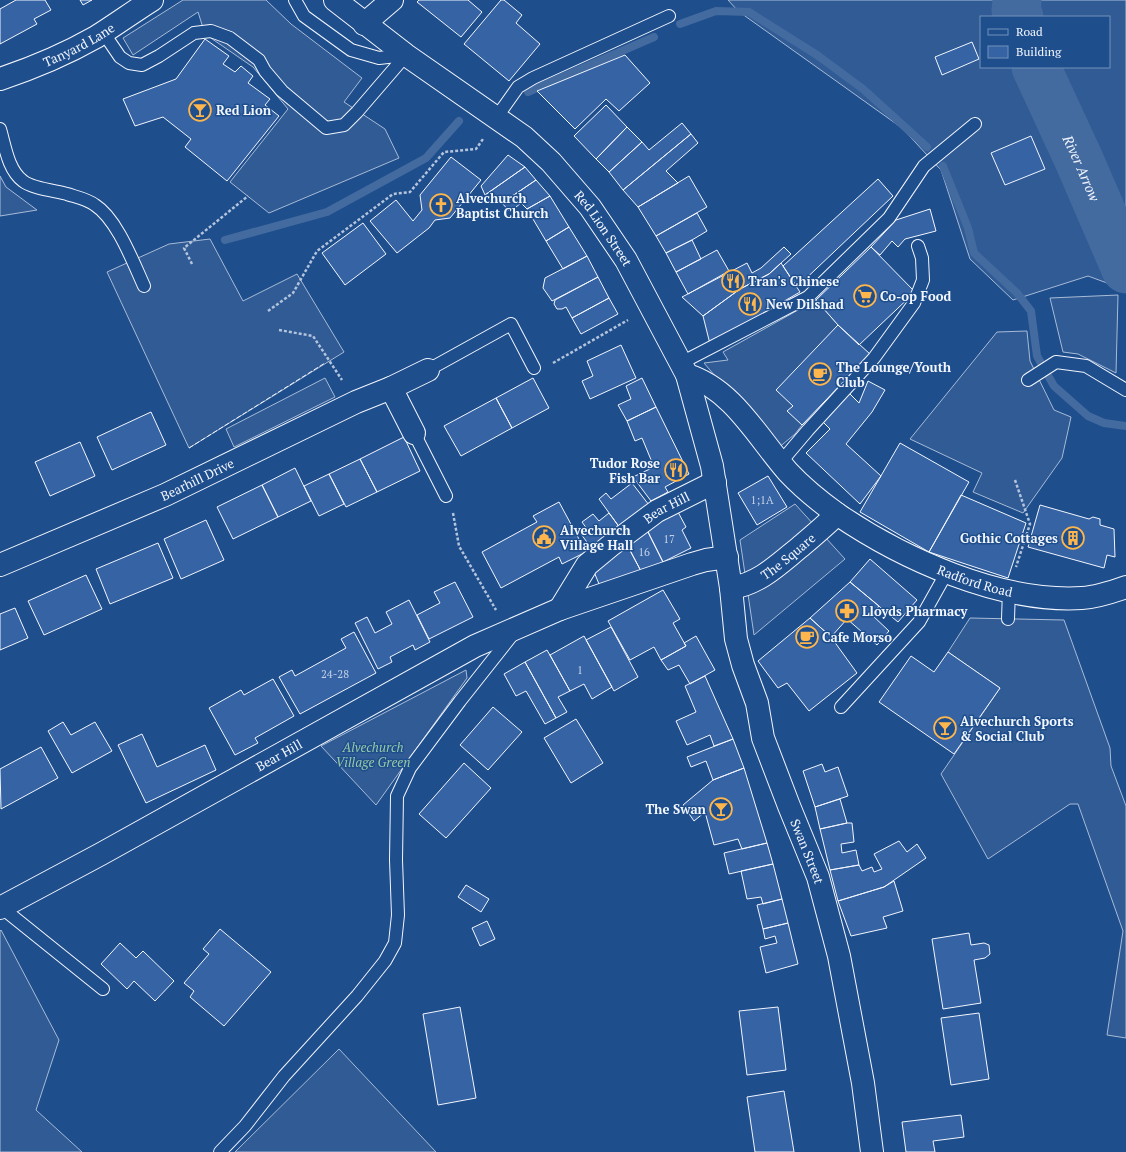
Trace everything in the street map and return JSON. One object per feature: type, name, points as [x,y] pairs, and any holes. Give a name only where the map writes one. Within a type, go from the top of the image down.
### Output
[{"type":"street","name":"Tanyard Lane","points":[[0,79],[50,60],[103,32],[152,0]]},
{"type":"street","name":"Red Lion Street","points":[[335,0],[364,24],[406,55],[524,137],[551,162],[590,207],[626,260],[684,369],[701,422],[715,482],[727,557]]},
{"type":"street","points":[[364,24],[392,0]]},
{"type":"street","name":"Radford Road","points":[[684,369],[700,379],[738,409],[780,463],[809,494],[878,540],[947,572],[1009,590],[1053,598],[1082,598],[1109,593],[1126,587]]},
{"type":"street","name":"Bearhill Drive","points":[[0,565],[165,495],[356,402],[391,388],[428,370]]},
{"type":"street","points":[[391,388],[414,434]]},
{"type":"street","name":"Bear Hill","points":[[560,609],[587,565],[610,546],[657,511],[715,482]]},
{"type":"street","name":"The Square","points":[[731,588],[743,586],[760,578],[824,527],[837,514]]},
{"type":"street","name":"Bear Hill","points":[[1,907],[108,850],[475,646],[560,609],[692,564],[727,557]]},
{"type":"street","name":"Swan Street","points":[[727,557],[736,639],[757,703],[763,738],[818,877],[839,956],[863,1083],[872,1152]]},
{"type":"lane","points":[[295,0],[304,16],[352,50],[379,58],[406,55]]},
{"type":"lane","points":[[496,118],[518,87],[533,78],[669,16]]},
{"type":"lane","points":[[103,32],[120,57],[129,63],[142,65],[159,56],[194,33],[211,31],[230,38],[259,60],[265,71],[282,91],[326,128],[344,125],[406,55]]},
{"type":"lane","points":[[684,369],[808,297],[890,218],[924,166],[975,124]]},
{"type":"lane","points":[[0,129],[12,169],[23,182],[79,197],[95,205],[106,215],[119,233],[144,286]]},
{"type":"lane","points":[[780,463],[874,358],[914,303],[923,280],[922,258],[918,246]]},
{"type":"lane","points":[[428,370],[512,324],[534,368]]},
{"type":"lane","points":[[1028,380],[1056,362],[1086,366],[1126,390]]},
{"type":"lane","points":[[414,434],[446,496]]},
{"type":"lane","points":[[841,707],[919,622],[947,572]]},
{"type":"lane","points":[[1008,619],[1009,590]]},
{"type":"lane","points":[[220,1152],[245,1126],[284,1076],[357,996],[385,961],[395,943],[398,915],[396,860],[397,796],[410,768],[513,629]]},
{"type":"lane","points":[[1,907],[103,988]]},
{"type":"path","points":[[268,311],[293,292],[317,251],[393,194],[410,192],[444,152],[476,149],[496,118]]},
{"type":"path","points":[[192,264],[184,248],[248,196]]},
{"type":"path","points":[[534,368],[537,373],[623,324],[649,304]]},
{"type":"path","points":[[280,330],[312,336],[356,402]]},
{"type":"path","points":[[1009,590],[1030,524],[1015,480]]},
{"type":"path","points":[[446,496],[454,515],[459,546],[513,629]]},
{"type":"shaded area","points":[[183,0],[266,0],[291,24],[362,78],[344,102],[385,129],[399,158],[269,213],[230,182],[288,109],[253,67],[205,34],[198,12],[133,55],[123,38]]},
{"type":"shaded area","points":[[728,0],[1126,0],[1126,290],[1088,276],[1013,300],[970,259],[941,170],[902,128],[738,11]]},
{"type":"shaded area","points":[[0,176],[6,187],[37,210],[0,216]]},
{"type":"shaded area","points":[[210,239],[243,301],[297,274],[344,352],[189,448],[107,272],[169,244]]},
{"type":"shaded area","points":[[1118,295],[1116,373],[1078,354],[1063,352],[1050,298]]},
{"type":"shaded area","points":[[816,300],[838,325],[793,406],[788,411],[802,425],[795,434],[777,449],[704,363],[728,360],[723,352]]},
{"type":"shaded area","points":[[1027,331],[1030,361],[1054,410],[1071,417],[1062,458],[1023,513],[973,492],[982,473],[910,439],[997,332]]},
{"type":"shaded area","points":[[325,378],[335,397],[234,447],[226,429]]},
{"type":"shaded area","points":[[795,504],[845,559],[754,635],[740,540]]},
{"type":"shaded area","points":[[970,618],[1064,620],[1110,748],[1111,766],[1126,806],[1126,1038],[1107,1035],[1123,931],[1078,804],[1070,804],[988,859],[941,774],[1000,688],[948,652]]},
{"type":"shaded area","name":"Alvechurch Village Green","points":[[466,670],[467,678],[376,805],[321,746]]},
{"type":"shaded area","points":[[1,930],[59,1040],[36,1110],[82,1152],[0,1152]]},
{"type":"shaded area","points":[[339,1049],[436,1152],[235,1152]]},
{"type":"building","points":[[16,0],[45,0],[51,10],[34,19],[37,24],[0,44],[0,9]]},
{"type":"building","points":[[80,0],[92,0],[83,5]]},
{"type":"building","points":[[419,0],[468,0],[482,12],[461,37],[417,2]]},
{"type":"building","points":[[501,0],[504,0],[522,15],[516,23],[540,44],[509,81],[464,44]]},
{"type":"building","name":"Red Lion","points":[[205,39],[229,56],[223,64],[235,72],[241,66],[253,76],[248,83],[270,99],[265,105],[279,116],[227,181],[185,147],[191,139],[163,117],[135,126],[123,99],[176,79]]},
{"type":"building","points":[[972,42],[979,59],[942,75],[935,57]]},
{"type":"building","points":[[625,55],[650,83],[619,111],[606,99],[575,129],[537,91]]},
{"type":"building","points":[[606,105],[627,127],[596,159],[574,136]]},
{"type":"building","points":[[682,123],[691,134],[623,190],[609,172],[642,142],[649,150]]},
{"type":"building","points":[[627,127],[642,142],[609,172],[596,159]]},
{"type":"building","points":[[691,134],[698,143],[666,171],[678,183],[638,207],[623,190]]},
{"type":"building","points":[[1031,136],[1045,169],[1005,185],[991,153]]},
{"type":"building","points":[[508,155],[525,167],[485,195],[481,186]]},
{"type":"building","name":"Alvechurch Baptist Church","points":[[451,157],[481,180],[450,218],[435,220],[429,228],[397,253],[370,221],[396,200],[413,221],[422,210],[420,195]]},
{"type":"building","points":[[525,167],[536,180],[502,203],[498,198],[493,203],[485,195]]},
{"type":"building","points":[[689,176],[707,207],[656,236],[638,207]]},
{"type":"building","points":[[878,179],[893,196],[797,287],[783,266]]},
{"type":"building","points":[[536,180],[550,196],[527,209],[521,203],[510,212],[502,203]]},
{"type":"building","points":[[550,196],[569,227],[546,241],[527,209]]},
{"type":"building","points":[[930,209],[936,231],[905,239],[898,247],[892,241],[880,255],[871,247],[896,220]]},
{"type":"building","points":[[697,213],[707,231],[666,253],[656,236]]},
{"type":"building","points":[[363,223],[386,254],[345,285],[322,253]]},
{"type":"building","points":[[569,227],[587,256],[563,269],[546,241]]},
{"type":"building","points":[[692,240],[701,259],[676,272],[666,253]]},
{"type":"building","name":"Tran's Chinese","points":[[784,247],[791,254],[769,274],[740,289],[703,316],[682,297],[747,263],[752,273],[761,268]]},
{"type":"building","name":"Co-op Food","points":[[871,247],[915,292],[859,345],[838,325],[816,300]]},
{"type":"building","points":[[717,250],[729,271],[688,294],[676,272]]},
{"type":"building","points":[[587,256],[598,277],[552,301],[543,288],[545,278]]},
{"type":"building","name":"New Dilshad","points":[[781,263],[800,292],[710,344],[703,316],[740,289],[769,274]]},
{"type":"building","points":[[598,277],[609,298],[572,318],[566,307],[557,309],[554,304],[555,300]]},
{"type":"building","points":[[609,298],[618,314],[581,334],[572,318]]},
{"type":"building","points":[[838,325],[870,354],[802,425],[787,411],[793,406],[776,390]]},
{"type":"building","points":[[621,345],[636,378],[590,399],[582,381],[593,376],[587,361]]},
{"type":"building","points":[[533,378],[549,408],[512,428],[496,398]]},
{"type":"building","points":[[642,378],[656,407],[627,421],[618,405],[631,399],[626,386]]},
{"type":"building","points":[[868,381],[885,390],[872,412],[846,444],[881,476],[860,504],[806,453],[830,429],[823,422],[849,393],[859,403]]},
{"type":"building","points":[[496,398],[512,428],[461,456],[444,426]]},
{"type":"building","points":[[656,407],[689,474],[665,487],[668,492],[651,501],[633,477],[654,467],[642,438],[635,441],[627,421]]},
{"type":"building","points":[[151,412],[166,445],[112,470],[97,437]]},
{"type":"building","points":[[404,437],[420,471],[377,492],[360,459]]},
{"type":"building","points":[[80,442],[95,476],[50,496],[35,462]]},
{"type":"building","points":[[900,443],[969,482],[929,552],[860,512]]},
{"type":"building","points":[[360,459],[377,492],[346,507],[329,474]]},
{"type":"building","points":[[295,468],[311,501],[278,517],[262,485]]},
{"type":"building","points":[[329,474],[344,504],[319,516],[304,486]]},
{"type":"building","points":[[768,476],[787,507],[757,525],[738,493]]},
{"type":"building","points":[[632,483],[649,505],[620,528],[599,499],[606,493],[611,499]]},
{"type":"building","points":[[262,485],[278,517],[233,539],[217,507]]},
{"type":"building","points":[[961,495],[1026,523],[1008,578],[929,552]]},
{"type":"building","name":"Alvechurch Village Hall","points":[[559,502],[586,552],[562,564],[559,557],[501,588],[482,552],[537,522],[533,516]]},
{"type":"building","name":"Gothic Cottages","points":[[1040,505],[1089,519],[1093,517],[1100,519],[1100,525],[1114,529],[1115,557],[1107,555],[1104,568],[1028,547]]},
{"type":"building","points":[[678,512],[686,527],[682,530],[691,548],[663,562],[646,528]]},
{"type":"building","points":[[609,513],[620,528],[592,549],[581,534],[587,529],[582,522],[593,514],[599,521]]},
{"type":"building","points":[[206,520],[224,560],[181,579],[164,539]]},
{"type":"building","points":[[647,530],[663,562],[642,573],[625,541]]},
{"type":"building","points":[[625,541],[642,573],[599,584],[592,567]]},
{"type":"building","points":[[158,543],[173,578],[110,604],[96,569]]},
{"type":"building","points":[[870,559],[917,600],[898,622],[850,582]]},
{"type":"building","points":[[86,575],[102,609],[44,635],[28,601]]},
{"type":"building","points":[[455,582],[473,617],[429,639],[417,615],[440,603],[434,592]]},
{"type":"building","name":"Lloyds Pharmacy","points":[[850,582],[879,606],[872,615],[889,631],[877,645],[847,619],[831,637],[810,618]]},
{"type":"building","points":[[663,590],[680,619],[673,623],[686,646],[661,660],[654,647],[630,660],[608,621]]},
{"type":"building","points":[[409,600],[430,642],[415,650],[413,645],[390,657],[392,662],[378,669],[355,623],[367,617],[375,633],[392,624],[386,612]]},
{"type":"building","points":[[15,608],[28,638],[0,650],[0,614]]},
{"type":"building","points":[[810,618],[831,637],[857,673],[809,711],[787,683],[778,688],[758,661]]},
{"type":"building","points":[[611,627],[638,677],[614,691],[586,640]]},
{"type":"building","points":[[354,632],[376,673],[300,714],[279,677],[292,670],[295,676],[346,648],[341,639]]},
{"type":"building","points":[[584,636],[612,687],[592,699],[584,684],[570,691],[550,655]]},
{"type":"building","points":[[696,636],[715,670],[690,684],[679,665],[668,670],[661,660],[686,646],[684,643]]},
{"type":"building","points":[[547,650],[570,691],[558,697],[567,712],[556,718],[525,662]]},
{"type":"building","name":"Alvechurch Sports & Social Club","points":[[948,652],[1000,688],[954,754],[879,702],[911,656],[934,672]]},
{"type":"building","points":[[525,662],[556,718],[545,724],[526,691],[516,696],[504,674]]},
{"type":"building","points":[[705,676],[733,739],[714,746],[710,735],[687,745],[676,721],[696,712],[685,686]]},
{"type":"building","points":[[273,679],[294,716],[255,738],[258,743],[235,755],[209,708],[241,690],[244,695]]},
{"type":"building","points":[[493,707],[522,732],[488,770],[460,745]]},
{"type":"building","points":[[576,719],[603,763],[571,783],[544,738]]},
{"type":"building","points":[[63,722],[71,735],[95,722],[112,751],[72,773],[48,731]]},
{"type":"building","points":[[142,734],[157,767],[205,745],[216,770],[146,803],[118,745]]},
{"type":"building","points":[[733,739],[744,768],[713,780],[706,761],[691,767],[687,757]]},
{"type":"building","points":[[41,747],[58,778],[1,809],[0,769]]},
{"type":"building","points":[[464,763],[491,788],[446,838],[419,814]]},
{"type":"building","points":[[822,764],[825,772],[838,767],[848,796],[815,807],[803,771]]},
{"type":"building","name":"The Swan","points":[[744,768],[767,843],[742,849],[738,839],[714,845],[705,812],[694,821],[683,805],[713,780]]},
{"type":"building","points":[[840,799],[847,823],[820,829],[815,807]]},
{"type":"building","points":[[852,823],[854,842],[841,844],[842,853],[856,850],[859,865],[830,870],[820,829]]},
{"type":"building","points":[[899,841],[907,852],[917,844],[926,858],[884,887],[838,901],[830,870],[859,865],[862,871],[872,867],[874,872],[882,869],[874,854]]},
{"type":"building","points":[[767,843],[773,864],[729,874],[724,853]]},
{"type":"building","points":[[773,864],[782,899],[763,904],[761,897],[747,899],[741,871]]},
{"type":"building","points":[[894,881],[903,911],[883,917],[887,928],[851,936],[838,901],[884,887]]},
{"type":"building","points":[[466,885],[489,899],[481,912],[458,897]]},
{"type":"building","points":[[782,899],[788,923],[763,929],[757,905]]},
{"type":"building","points":[[487,921],[495,939],[480,946],[472,928]]},
{"type":"building","points":[[788,923],[798,964],[766,973],[760,947],[777,943],[775,936],[765,939],[763,929]]},
{"type":"building","points":[[220,929],[271,972],[224,1026],[190,997],[194,991],[184,983],[209,954],[203,949]]},
{"type":"building","points":[[969,933],[971,945],[984,943],[989,945],[990,954],[985,958],[974,960],[981,1003],[943,1009],[932,939]]},
{"type":"building","points":[[120,943],[136,958],[143,951],[174,981],[155,1001],[134,981],[127,989],[101,964]]},
{"type":"building","points":[[460,1007],[476,1098],[438,1105],[423,1014]]},
{"type":"building","points":[[778,1007],[786,1070],[747,1075],[739,1011]]},
{"type":"building","points":[[979,1013],[989,1079],[951,1085],[941,1018]]},
{"type":"building","points":[[784,1091],[794,1152],[755,1152],[747,1097]]},
{"type":"building","points":[[961,1115],[964,1137],[933,1141],[935,1152],[906,1152],[902,1122]]},
{"type":"waterway","name":"River Arrow","points":[[1017,0],[1016,11],[1018,16]]},
{"type":"waterway","points":[[680,24],[716,11],[749,12],[817,55],[863,89],[927,147]]},
{"type":"waterway","points":[[528,92],[654,37]]},
{"type":"waterway","name":"River Arrow","points":[[1036,68],[1079,160],[1126,269]]},
{"type":"waterway","points":[[225,240],[327,212],[426,158],[459,121]]},
{"type":"waterway","points":[[943,166],[968,228],[974,253],[1017,293],[1031,311],[1037,356],[1054,386],[1088,416],[1104,423],[1126,426]]},
{"type":"fence","points":[[189,448],[325,363]]},
{"type":"place","name":"Red Lion","points":[[200,110]]},
{"type":"place","name":"Alvechurch Baptist Church","points":[[441,205]]},
{"type":"place","name":"Tran's Chinese","points":[[733,281]]},
{"type":"place","name":"Co-op Food","points":[[865,296]]},
{"type":"place","name":"New Dilshad","points":[[750,304]]},
{"type":"place","name":"The Lounge/Youth Club","points":[[820,374]]},
{"type":"place","name":"Tudor Rose Fish Bar","points":[[676,470]]},
{"type":"place","name":"Alvechurch Village Hall","points":[[544,537]]},
{"type":"place","name":"Gothic Cottages","points":[[1073,538]]},
{"type":"place","name":"Lloyds Pharmacy","points":[[847,611]]},
{"type":"place","name":"Cafe Morso","points":[[807,637]]},
{"type":"place","name":"Alvechurch Sports & Social Club","points":[[945,728]]},
{"type":"place","name":"The Swan","points":[[721,809]]}]
